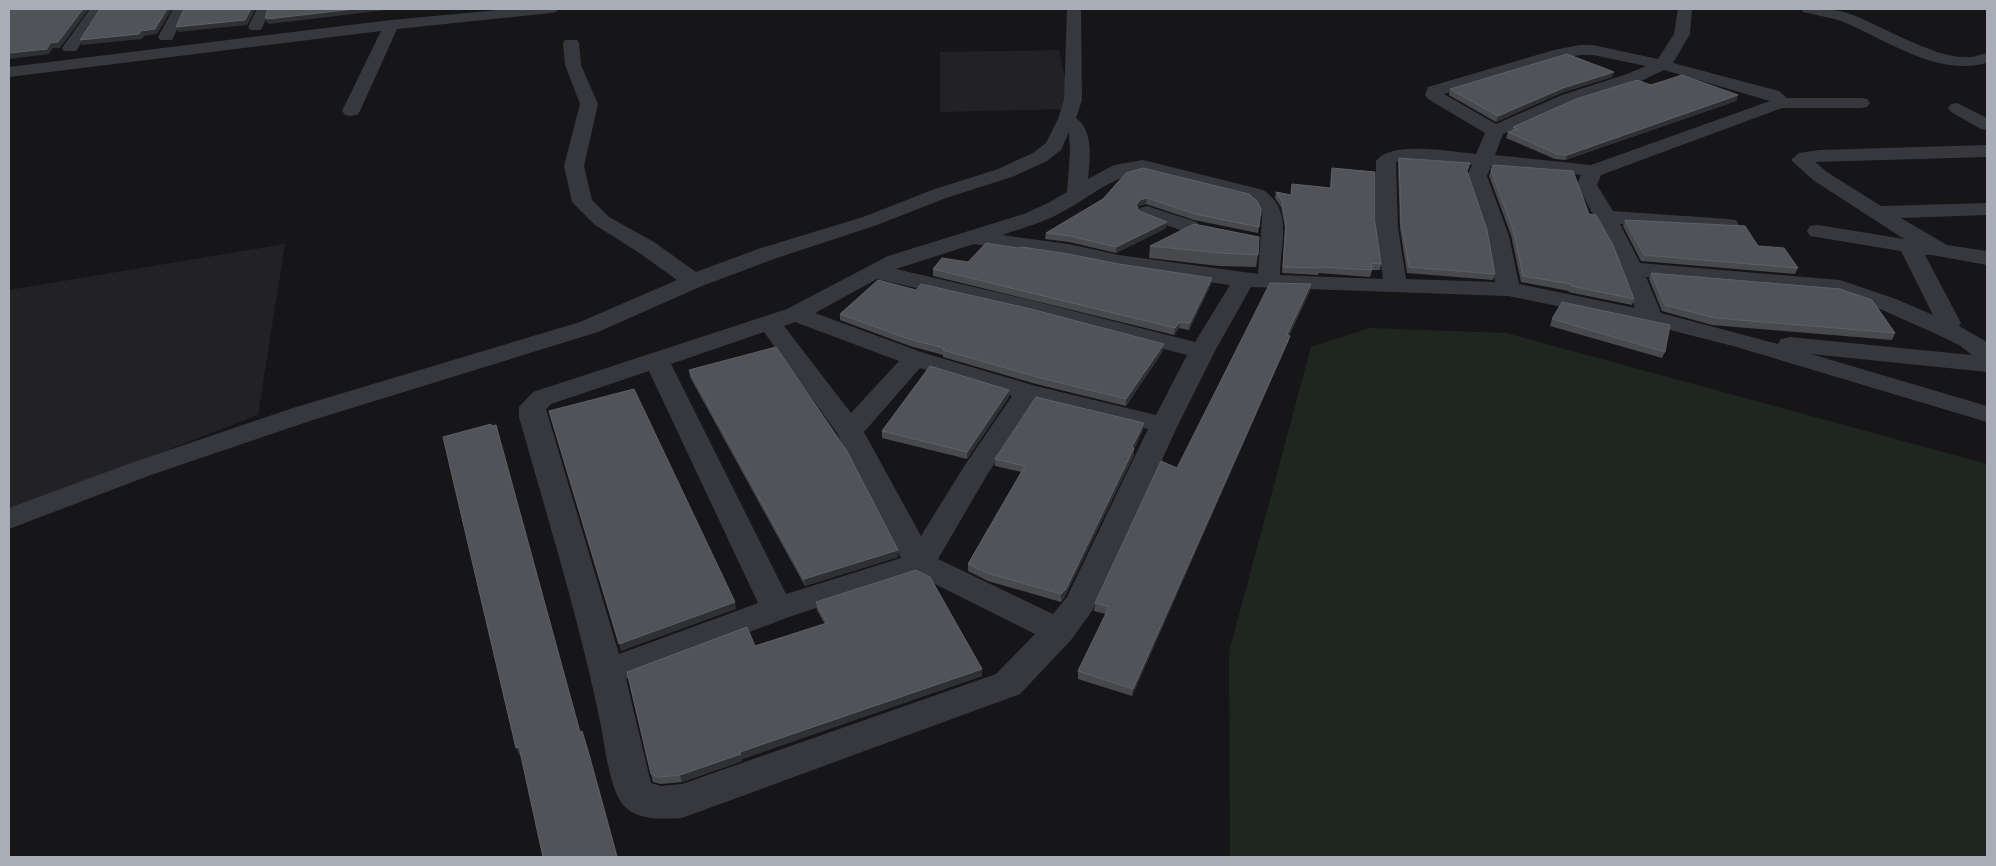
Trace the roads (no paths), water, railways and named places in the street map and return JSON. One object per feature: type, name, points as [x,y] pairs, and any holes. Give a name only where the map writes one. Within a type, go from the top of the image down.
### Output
[{"type":"street","points":[[70,48],[97,9]]},
{"type":"street","points":[[166,37],[180,9]]},
{"type":"street","points":[[256,27],[264,9]]},
{"type":"street","points":[[146,40],[418,9]]},
{"type":"street","points":[[9,72],[391,26],[550,9]]},
{"type":"street","points":[[9,519],[142,469],[303,414],[589,327],[694,281],[766,254],[1024,166],[1054,146],[1060,130],[1067,119],[1073,100],[1074,9]]},
{"type":"street","points":[[1808,9],[1844,17],[1909,47],[1953,61],[1972,62],[1987,58]]},
{"type":"street","points":[[1508,289],[1498,236],[1477,176],[1485,162],[1496,131],[1568,99],[1632,78],[1663,65],[1682,34],[1679,11]]},
{"type":"street","points":[[351,111],[391,26]]},
{"type":"street","points":[[571,43],[573,65],[589,104],[574,166],[582,202],[602,221],[646,247],[694,281]]},
{"type":"street","points":[[9,59],[55,54],[70,48],[89,46]]},
{"type":"street","points":[[1496,131],[1434,95],[1434,90],[1570,51],[1593,50],[1663,65],[1773,95],[1780,100],[1780,103]]},
{"type":"street","points":[[1396,286],[1387,228],[1386,161],[1389,158],[1404,154],[1485,162],[1538,164],[1593,171],[1780,103],[1861,103]]},
{"type":"street","points":[[1987,107],[1957,108],[1987,125]]},
{"type":"street","points":[[1067,119],[1078,127],[1079,134],[1081,153],[1077,194]]},
{"type":"street","points":[[1942,251],[1820,176],[1801,160],[1806,157],[1819,156],[1987,150]]},
{"type":"street","points":[[1151,167],[1256,194],[1265,199],[1274,221],[1261,242],[1256,281],[1202,351],[1164,425],[1080,603],[1059,631],[1008,684],[682,801],[661,803],[647,801],[636,794],[629,775],[607,672],[532,408],[542,398],[554,393],[795,314],[874,271],[973,237],[1021,223],[1059,207],[1077,194],[1127,168],[1151,167]]},
{"type":"street","points":[[1593,171],[1588,185],[1608,217],[1633,269],[1651,318]]},
{"type":"street","points":[[1876,212],[1987,209]]},
{"type":"street","points":[[1119,262],[1157,244],[1198,229],[1147,212]]},
{"type":"street","points":[[1608,217],[1728,225]]},
{"type":"street","points":[[1818,231],[1987,258]]},
{"type":"street","points":[[973,237],[1069,251],[1119,262],[1256,281],[1508,289],[1651,318],[1742,341],[1987,414]]},
{"type":"street","points":[[1909,246],[1949,323]]},
{"type":"street","points":[[1633,269],[1840,287],[1882,302],[1943,328],[1968,340],[1987,354]]},
{"type":"street","points":[[874,271],[1034,308],[1202,351]]},
{"type":"street","points":[[795,314],[915,358],[1028,392],[1164,425]]},
{"type":"street","points":[[768,324],[850,431],[920,563],[1059,631]]},
{"type":"street","points":[[1742,341],[1822,346],[1987,364]]},
{"type":"street","points":[[850,431],[915,358]]},
{"type":"street","points":[[656,360],[778,609]]},
{"type":"street","points":[[607,672],[778,609],[920,563],[973,475],[1028,392]]}]
